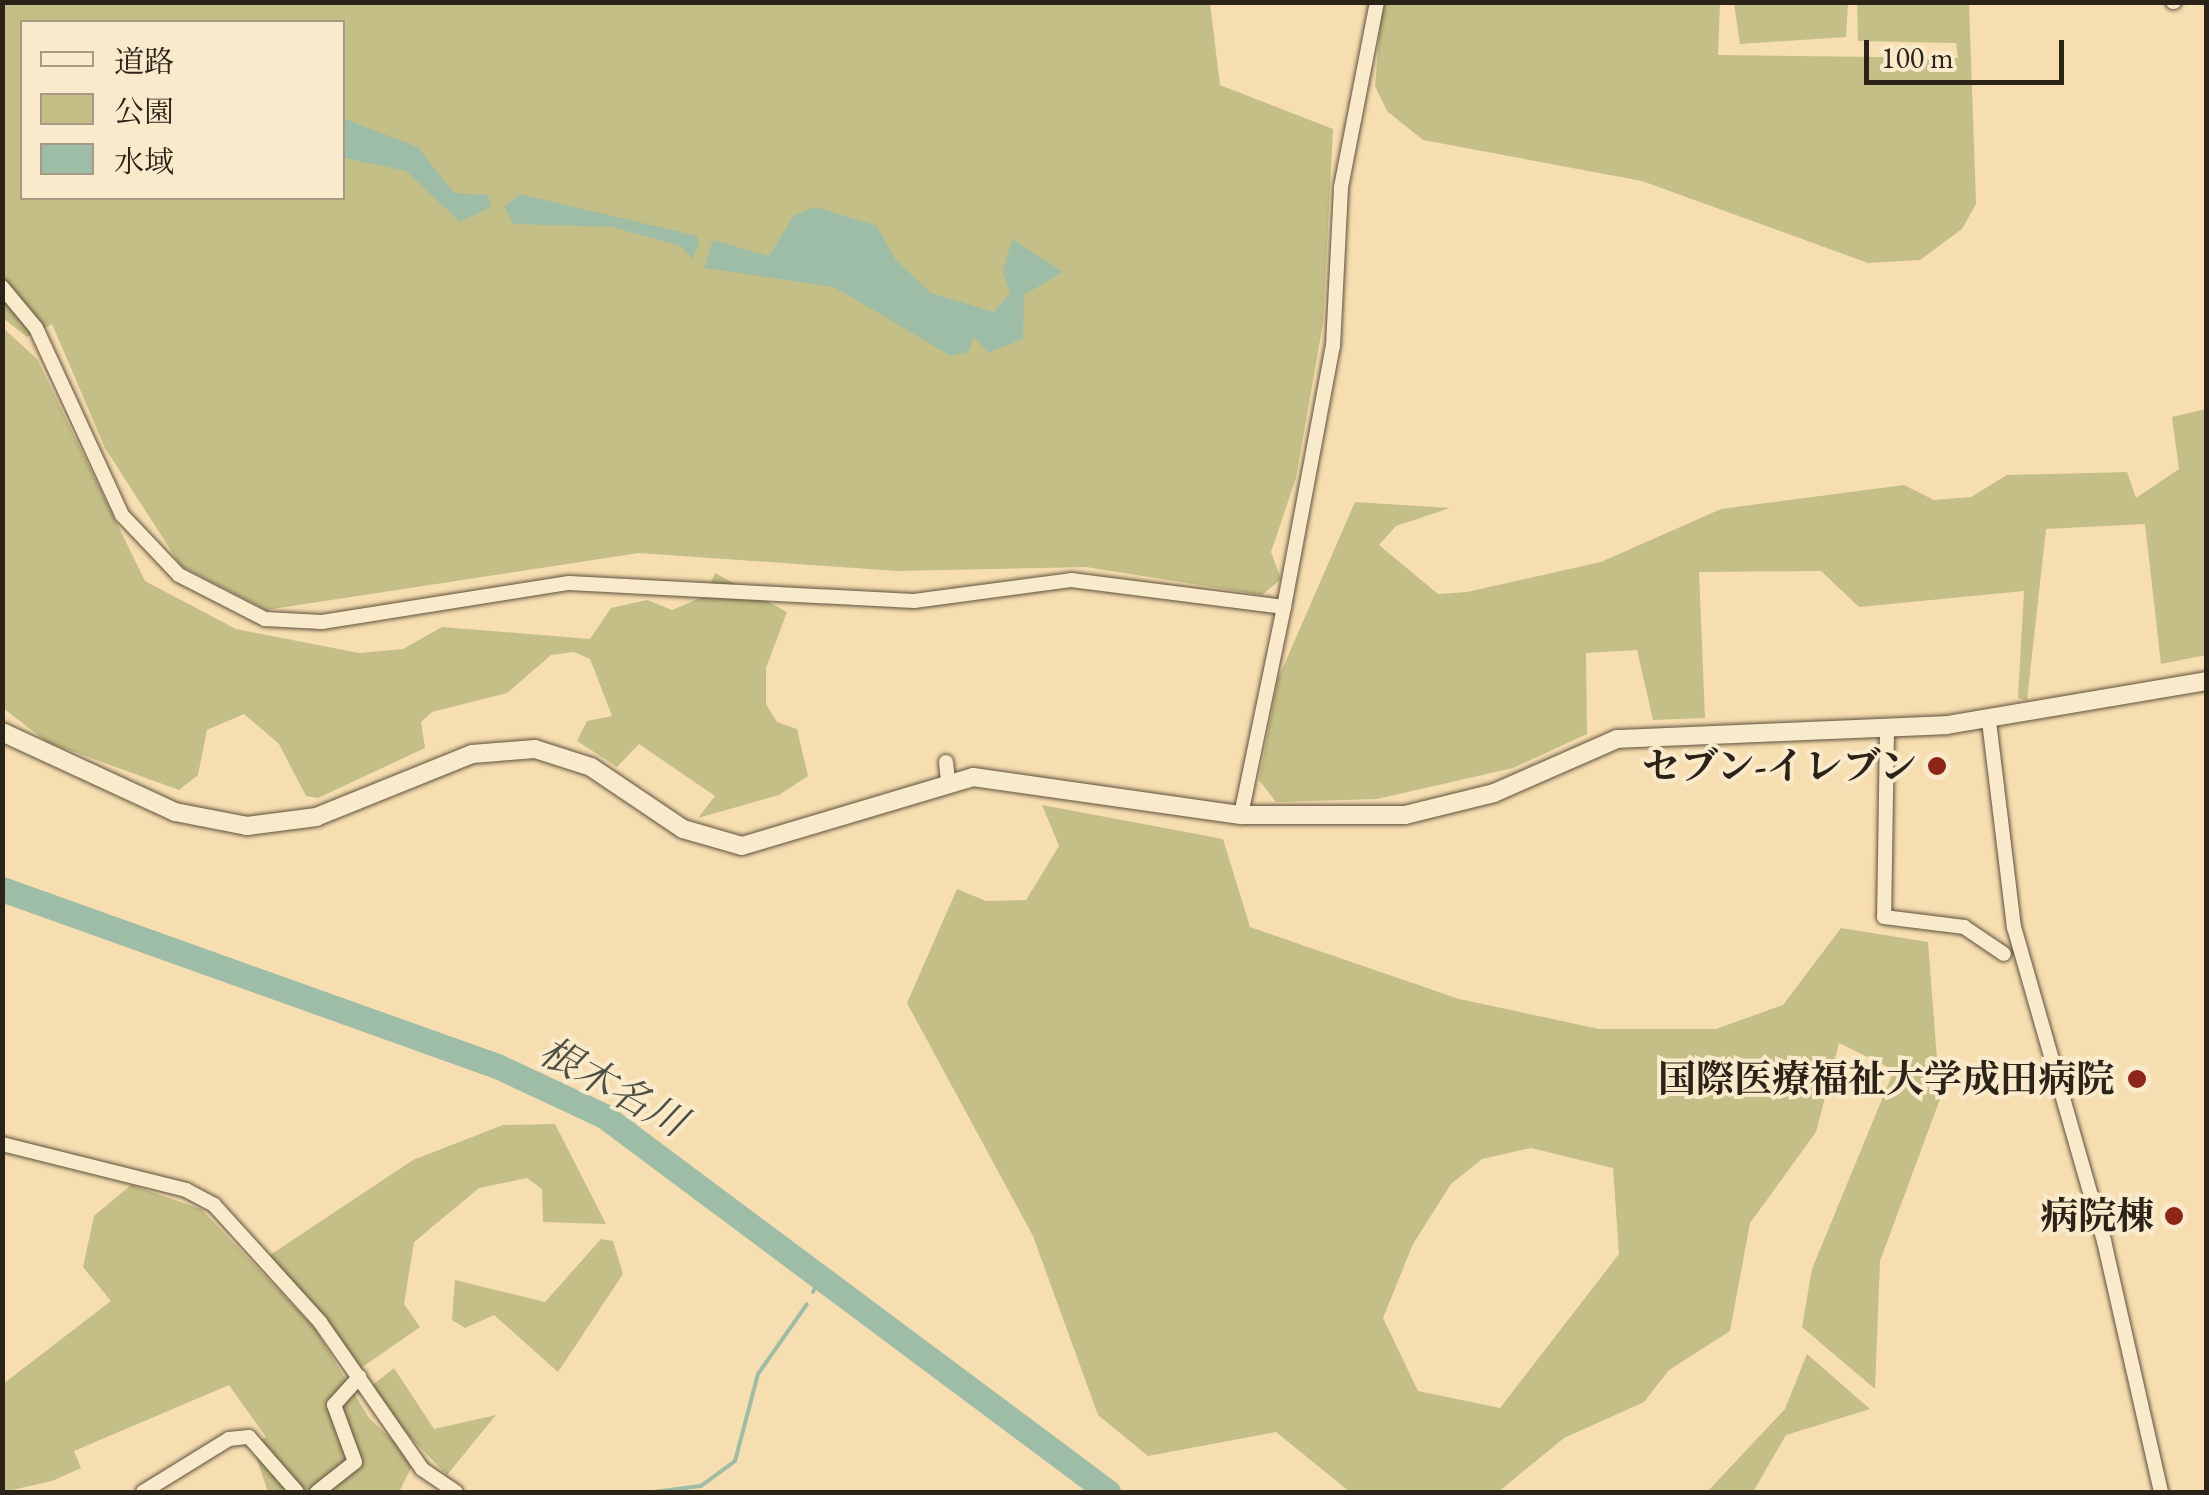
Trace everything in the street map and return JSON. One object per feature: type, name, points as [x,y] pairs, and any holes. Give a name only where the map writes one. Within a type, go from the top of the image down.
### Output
[{"type":"street","points":[[1241,815],[1333,346],[1341,187],[1376,2]]},
{"type":"street","points":[[2,287],[36,328],[122,515],[179,575],[265,619],[322,622],[569,583],[914,600],[1071,580],[1284,607]]},
{"type":"street","points":[[2,732],[175,812],[247,826],[316,817],[495,750],[576,759],[683,829],[742,846],[947,771],[1241,815],[1345,820],[1435,809],[1637,736],[1886,730],[1989,721],[2206,681]]},
{"type":"street","points":[[1989,721],[2014,927],[2104,1241],[2160,1492]]},
{"type":"street","points":[[1886,730],[1884,917],[1964,926],[2004,954]]},
{"type":"street","points":[[2,1144],[186,1190],[214,1205],[359,1377],[422,1470],[456,1492]]},
{"type":"street","points":[[317,1492],[355,1462],[334,1406],[359,1377]]},
{"type":"street","points":[[143,1492],[228,1440],[250,1436],[297,1492]]},
{"type":"green space","points":[[2,3],[1210,3],[1220,85],[1333,129],[1323,323],[1296,478],[1271,552],[1281,579],[1262,595],[1086,567],[897,571],[639,553],[266,610],[181,566],[105,448],[52,324],[27,337],[3,318]]},
{"type":"green space","points":[[1382,3],[1720,3],[1718,55],[1958,58],[1956,43],[1858,41],[1857,3],[1969,3],[1976,204],[1962,229],[1920,260],[1868,263],[1642,181],[1423,140],[1387,111],[1375,86]]},
{"type":"green space","points":[[1734,3],[1848,3],[1846,37],[1740,44]]},
{"type":"green space","points":[[2,327],[37,359],[145,581],[236,629],[359,653],[403,649],[442,627],[590,639],[611,608],[647,600],[672,610],[705,596],[715,573],[787,612],[766,668],[766,704],[777,722],[797,729],[808,776],[779,795],[698,818],[715,796],[639,744],[617,767],[577,741],[587,721],[612,716],[590,659],[574,652],[551,655],[507,693],[432,712],[421,722],[425,748],[318,798],[306,796],[279,744],[244,714],[207,730],[198,775],[179,790],[47,742],[3,708]]},
{"type":"green space","points":[[2206,409],[2206,655],[2161,664],[2145,524],[2046,529],[2027,700],[2018,698],[2024,591],[1859,607],[1821,571],[1699,572],[1705,718],[1653,720],[1637,650],[1586,653],[1587,734],[1513,768],[1377,799],[1276,802],[1259,780],[1278,679],[1355,502],[1450,508],[1396,526],[1379,545],[1438,594],[1467,592],[1601,562],[1721,509],[1904,485],[1934,500],[1971,497],[2007,475],[2127,472],[2136,498],[2179,469],[2172,417]]},
{"type":"green space","points":[[1042,805],[1223,839],[1250,927],[1459,999],[1599,1029],[1716,1029],[1783,1005],[1841,928],[1928,942],[1940,1099],[1880,1261],[1875,1389],[1802,1327],[1812,1269],[1894,1070],[1839,1043],[1816,1132],[1750,1223],[1730,1331],[1669,1370],[1644,1402],[1564,1438],[1498,1492],[1350,1492],[1276,1432],[1148,1456],[1098,1415],[1033,1236],[907,1003],[957,889],[986,901],[1026,900],[1059,846]],"holes":[[[1531,1148],[1613,1168],[1619,1254],[1500,1408],[1418,1391],[1383,1318],[1413,1244],[1451,1184],[1482,1159]]]},
{"type":"green space","points":[[555,1124],[606,1224],[543,1222],[542,1189],[527,1178],[479,1188],[414,1242],[404,1304],[420,1327],[361,1368],[270,1255],[413,1160],[503,1125]]},
{"type":"green space","points":[[131,1185],[201,1209],[314,1327],[369,1418],[402,1449],[411,1468],[399,1492],[268,1492],[252,1445],[266,1437],[229,1385],[74,1451],[81,1468],[52,1481],[3,1492],[3,1384],[111,1301],[83,1267],[94,1216]]},
{"type":"green space","points":[[601,1239],[613,1241],[623,1274],[558,1372],[494,1315],[465,1328],[452,1320],[455,1280],[545,1302]]},
{"type":"green space","points":[[1807,1354],[1870,1409],[1786,1435],[1753,1492],[1707,1492],[1785,1409]]},
{"type":"green space","points":[[394,1368],[434,1429],[496,1415],[447,1475],[378,1404],[370,1387]]},
{"type":"water","points":[[345,119],[418,147],[454,193],[488,195],[491,207],[460,222],[406,171],[345,158]]},
{"type":"water","points":[[520,194],[697,236],[699,244],[692,259],[681,246],[612,227],[514,224],[504,207]]},
{"type":"water","points":[[816,207],[877,226],[895,259],[931,293],[994,312],[1010,293],[1003,272],[1012,239],[1063,272],[1024,295],[1023,339],[988,353],[974,337],[968,352],[951,356],[834,287],[704,268],[713,240],[769,256],[794,215]]},
{"type":"waterway","name":"根木名川","points":[[2,889],[497,1066],[604,1116],[1108,1492]]},
{"type":"waterway","points":[[813,1292],[818,1281]]},
{"type":"waterway","points":[[654,1492],[701,1486],[735,1461],[758,1374],[807,1304]]},
{"type":"place","name":"セブン-イレブン","points":[[1937,766]]},
{"type":"place","name":"国際医療福祉大学成田病院","points":[[2137,1079]]},
{"type":"place","name":"病院棟","points":[[2174,1216]]}]
